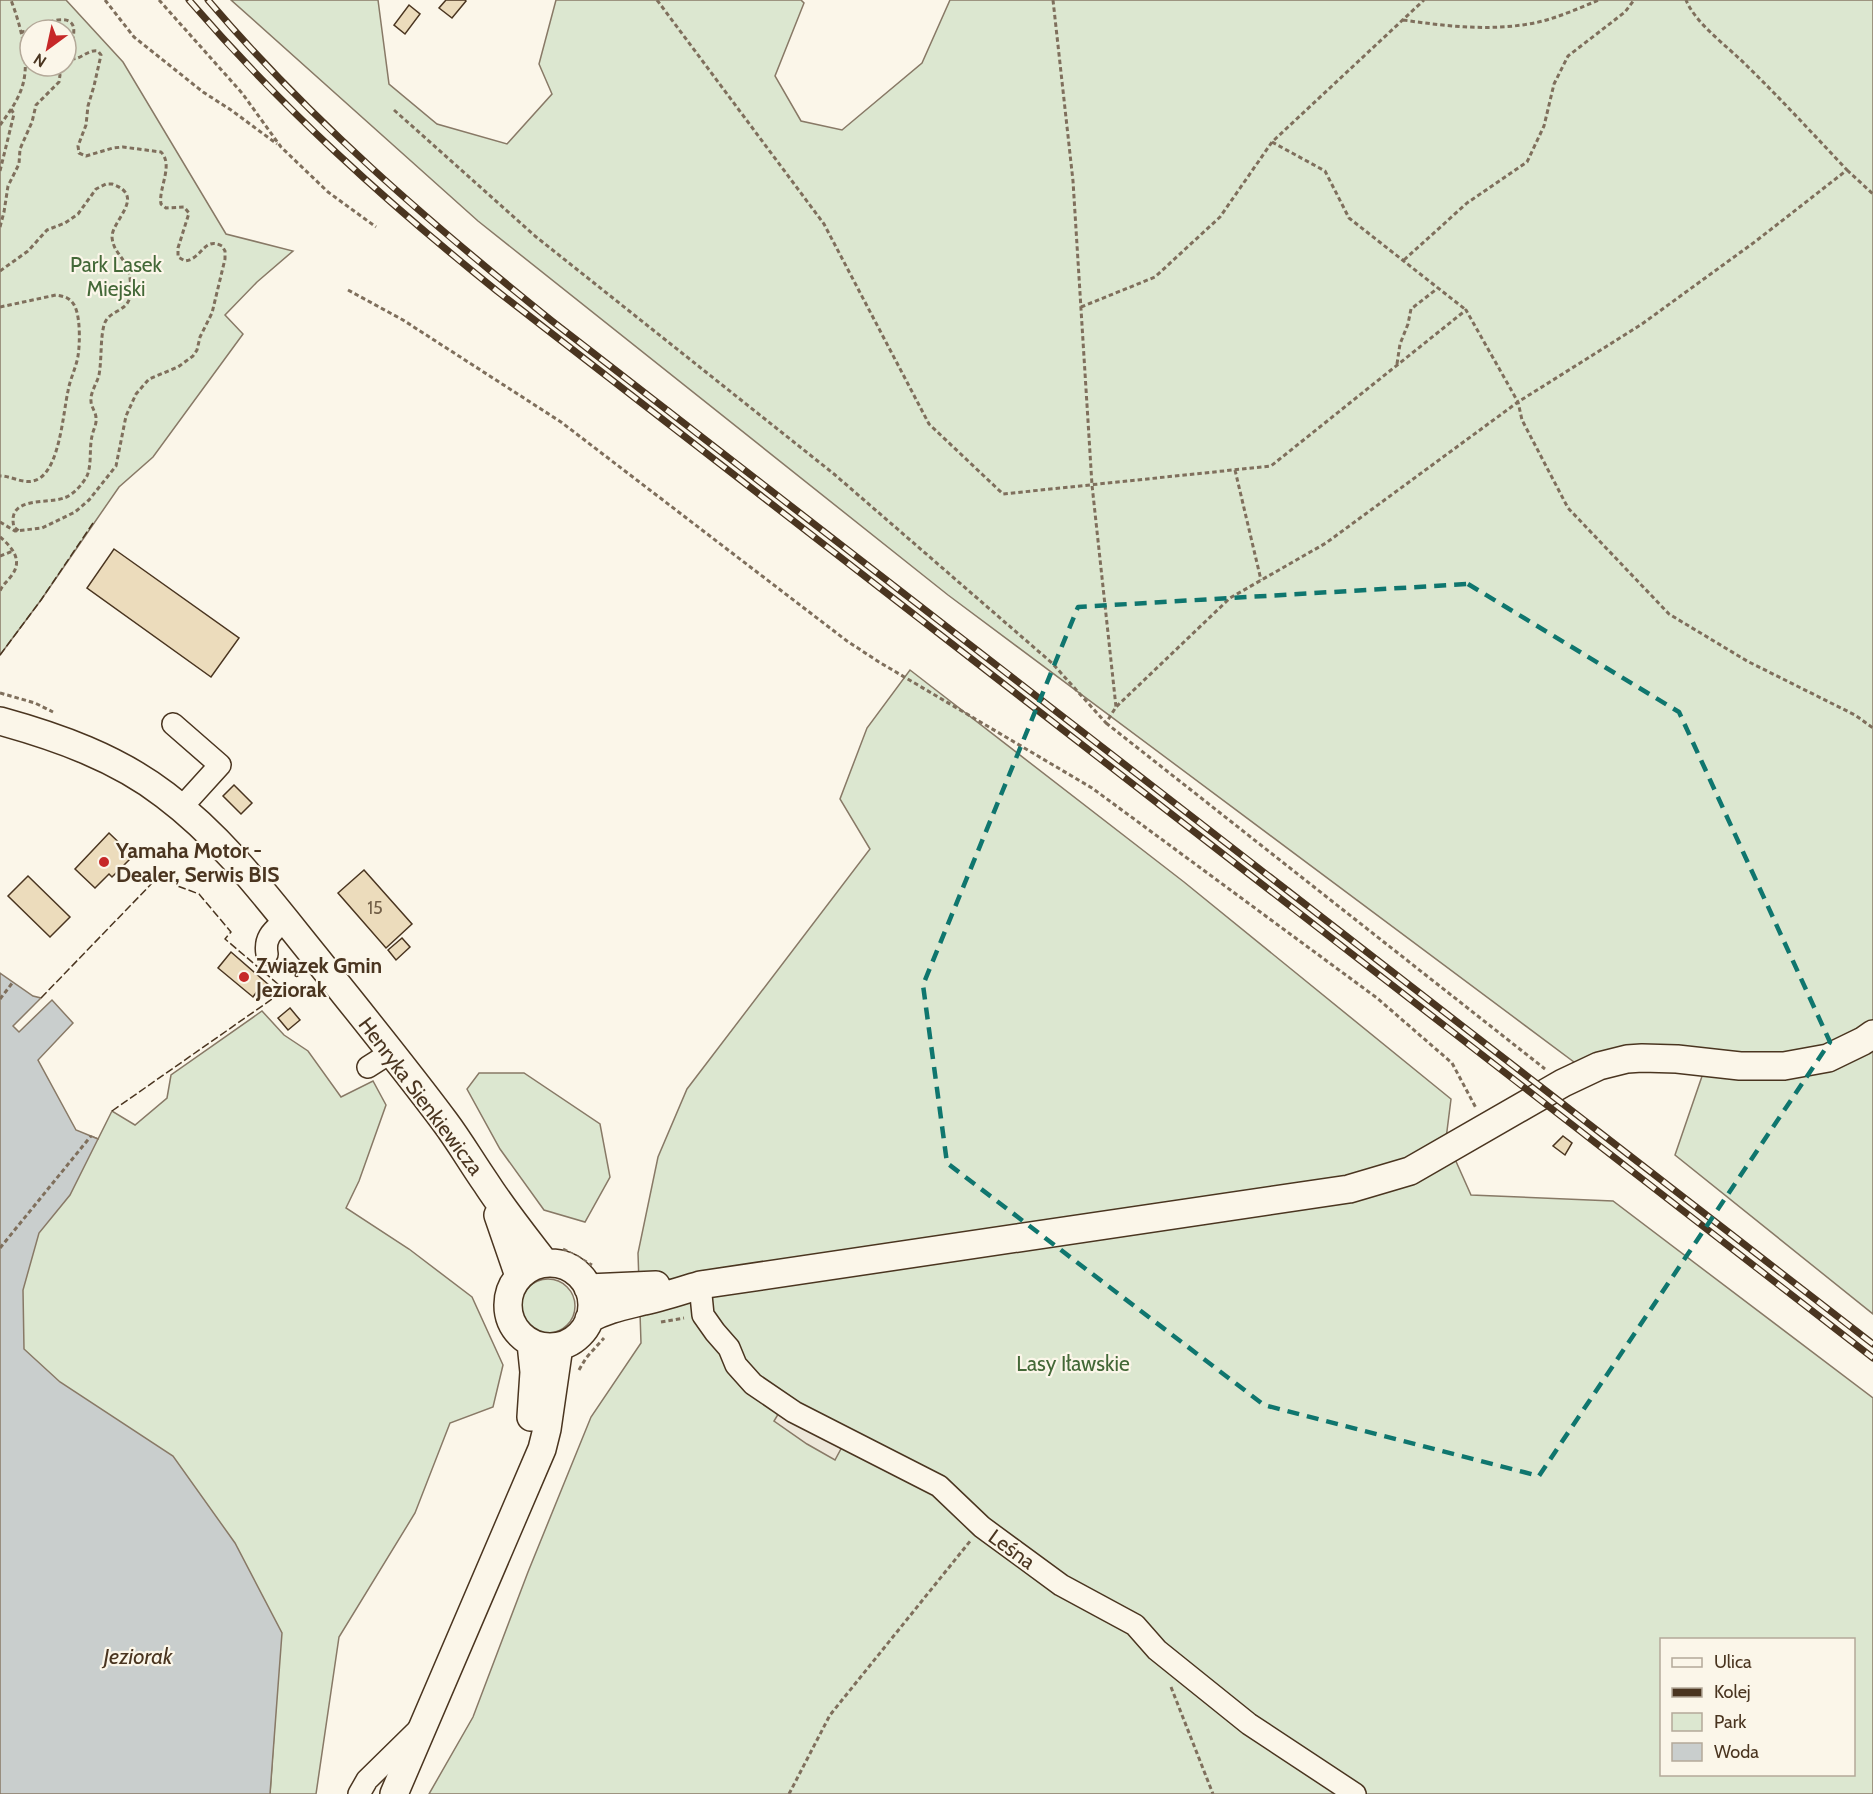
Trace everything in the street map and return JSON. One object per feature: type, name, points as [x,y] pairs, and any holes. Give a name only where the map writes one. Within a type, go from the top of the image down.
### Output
[{"type":"main road","name":"Henryka Sienkiewicza","points":[[4,720],[97,755],[139,777],[204,826],[285,920],[379,1060],[446,1123],[486,1184],[545,1263]]},
{"type":"main road","points":[[598,1327],[602,1311],[700,1285],[1349,1189],[1410,1171],[1563,1083],[1599,1066],[1642,1058],[1677,1059],[1740,1066],[1784,1066],[1828,1058],[1873,1034]]},
{"type":"main road","name":"Henryka Sienkiewicza","points":[[486,1184],[519,1276]]},
{"type":"main road","points":[[545,1263],[558,1264],[570,1269],[581,1277],[588,1288],[598,1327],[558,1346],[547,1347],[531,1343],[519,1334],[510,1320],[507,1305],[511,1289],[519,1276],[545,1263]]},
{"type":"main road","points":[[588,1288],[700,1285]]},
{"type":"main road","points":[[518,1504],[528,1450],[533,1391],[531,1343]]},
{"type":"main road","points":[[394,1794],[542,1449],[547,1429],[558,1346]]},
{"type":"lane","points":[[173,724],[220,765],[181,808]]},
{"type":"lane","points":[[267,954],[268,937],[285,920]]},
{"type":"lane","name":"Leśna","points":[[700,1285],[704,1315],[729,1348],[736,1365],[753,1384],[794,1412],[939,1486],[982,1527],[1061,1585],[1135,1625],[1157,1650],[1249,1724],[1355,1794]]},
{"type":"lane","points":[[359,1794],[367,1780],[424,1723]]},
{"type":"path","points":[[11,0],[18,25]]},
{"type":"path","points":[[105,0],[134,37],[203,92],[281,147],[328,192],[376,226]]},
{"type":"path","points":[[159,0],[242,93],[281,147]]},
{"type":"path","points":[[657,0],[824,224],[929,424],[1003,494],[1271,466],[1466,310]]},
{"type":"path","points":[[1053,0],[1073,181],[1092,485],[1116,707]]},
{"type":"path","points":[[1081,307],[1155,277],[1220,217],[1272,142],[1424,0]]},
{"type":"path","points":[[1403,20],[1480,28],[1530,24],[1570,12],[1599,0]]},
{"type":"path","points":[[1404,260],[1467,203],[1527,162],[1544,126],[1554,84],[1568,56],[1625,12],[1634,0]]},
{"type":"path","points":[[1686,0],[1690,9],[1710,31],[1744,62],[1847,170],[1873,194]]},
{"type":"path","points":[[0,522],[10,530],[20,531],[48,526],[79,509],[89,500],[114,470],[119,458],[126,416],[136,394],[149,379],[178,367],[193,356],[197,350],[200,337],[212,313],[225,259],[222,246],[213,243],[192,260],[185,261],[178,257],[178,248],[189,213],[184,207],[166,208],[161,204],[160,192],[165,176],[166,159],[161,152],[123,147],[86,156],[79,153],[78,146],[86,125],[89,102],[101,55],[98,51],[92,50],[78,58]]},
{"type":"path","points":[[0,125],[21,90],[24,78]]},
{"type":"path","points":[[0,227],[8,186],[19,164],[21,149],[36,105],[42,97],[55,88],[60,78]]},
{"type":"path","points":[[0,171],[14,114],[11,109]]},
{"type":"path","points":[[394,110],[535,236],[834,474],[1052,663],[1106,723],[1563,1083]]},
{"type":"path","points":[[1272,142],[1325,171],[1349,218],[1466,310],[1518,402],[1522,420],[1568,508],[1670,614],[1747,661],[1855,715],[1873,728]]},
{"type":"path","points":[[1106,723],[1116,707],[1230,598],[1326,543],[1518,402],[1642,324],[1756,241],[1847,170]]},
{"type":"path","points":[[0,271],[28,251],[47,230],[62,225],[78,214],[93,192],[99,188],[112,184],[121,188],[125,193],[127,205],[114,230],[112,239],[116,252],[128,268],[130,297],[125,306],[110,315],[105,323],[101,364],[97,384],[91,398],[96,418],[88,471],[83,483],[67,497],[31,502],[15,512],[14,528],[20,531]]},
{"type":"path","points":[[1396,366],[1411,309],[1438,288]]},
{"type":"path","points":[[348,290],[403,320],[561,422],[863,652],[1092,788],[1377,998],[1452,1063],[1486,1128]]},
{"type":"path","points":[[0,307],[56,295],[65,297],[75,306],[79,332],[78,355],[57,449],[52,461],[45,473],[32,482],[0,476]]},
{"type":"path","points":[[1235,470],[1261,580]]},
{"type":"path","points":[[0,537],[14,551],[17,560],[16,568],[0,591]]},
{"type":"path","points":[[0,556],[14,551]]},
{"type":"path","points":[[0,579],[3,585]]},
{"type":"path","points":[[0,999],[13,982]]},
{"type":"path","points":[[0,1248],[91,1136]]},
{"type":"path","points":[[575,1377],[586,1358],[598,1327]]},
{"type":"path","points":[[789,1794],[830,1715],[982,1527]]},
{"type":"path","points":[[1170,1684],[1213,1794]]},
{"type":"highlighted area","points":[[1468,584],[1679,712],[1830,1042],[1539,1476],[1264,1405],[947,1163],[923,985],[1078,607]]},
{"type":"green space","name":"Park Lasek Miejski","points":[[0,0],[66,0],[123,62],[226,234],[293,251],[257,282],[225,315],[243,334],[153,457],[119,487],[0,655]]},
{"type":"green space","points":[[231,0],[378,0],[389,84],[437,124],[507,144],[552,94],[539,64],[556,0],[801,0],[804,3],[775,76],[801,121],[842,130],[922,63],[950,0],[1873,0],[1873,1314],[1675,1155],[1711,1050],[1574,1062],[948,595],[478,221]]},
{"type":"green space","name":"Lasy Iławskie","points":[[910,670],[1184,882],[1451,1099],[1446,1139],[1471,1195],[1613,1201],[1873,1398],[1873,1794],[429,1794],[473,1717],[528,1572],[591,1417],[641,1343],[638,1253],[658,1157],[687,1089],[870,849],[840,799],[867,728]]},
{"type":"green space","points":[[262,1011],[284,1035],[308,1051],[341,1097],[373,1081],[386,1105],[359,1181],[346,1208],[409,1249],[472,1297],[503,1365],[493,1407],[450,1423],[415,1513],[339,1637],[316,1794],[270,1794],[278,1673],[30,1419],[0,1303],[91,1136],[98,1139],[112,1111],[135,1125],[167,1098],[171,1075]]},
{"type":"green space","points":[[479,1073],[524,1073],[600,1124],[610,1177],[585,1222],[544,1210],[500,1149],[467,1089]]},
{"type":"green space","points":[[543,1279],[553,1279],[563,1283],[571,1291],[575,1306],[571,1321],[563,1329],[553,1333],[543,1333],[533,1329],[525,1321],[521,1311],[521,1301],[525,1291],[533,1283]]},
{"type":"shaded area","points":[[780,1411],[843,1445],[835,1460],[774,1421]]},
{"type":"water","name":"Jeziorak","points":[[0,973],[33,996],[41,998],[13,1026],[19,1032],[52,1000],[73,1023],[38,1060],[76,1130],[98,1139],[70,1195],[39,1233],[23,1290],[24,1349],[60,1382],[173,1456],[235,1543],[282,1633],[270,1794],[0,1794]]},
{"type":"building","points":[[446,0],[466,1],[452,18],[439,8]]},
{"type":"building","points":[[409,5],[420,14],[405,34],[394,25]]},
{"type":"building","points":[[114,549],[239,638],[211,677],[87,588]]},
{"type":"building","points":[[234,785],[252,803],[241,814],[223,796]]},
{"type":"building","name":"Yamaha Motor - Dealer, Serwis BIS","points":[[109,833],[133,856],[112,877],[109,874],[95,888],[75,869]]},
{"type":"building","points":[[364,870],[412,924],[386,948],[338,893]]},
{"type":"building","points":[[28,876],[70,917],[50,937],[8,896]]},
{"type":"building","points":[[402,938],[410,947],[396,960],[388,950]]},
{"type":"building","name":"Związek Gmin Jeziorak","points":[[231,952],[269,985],[262,994],[258,990],[253,997],[218,968]]},
{"type":"building","points":[[290,1008],[300,1020],[288,1030],[278,1018]]},
{"type":"building","points":[[1563,1136],[1572,1143],[1565,1155],[1553,1146]]},
{"type":"railway","points":[[189,0],[261,79],[336,153],[497,291],[1873,1358]]},
{"type":"railway","points":[[208,0],[288,87],[372,169],[552,321],[1873,1344]]},
{"type":"fence","points":[[0,655],[41,600],[93,523]]},
{"type":"fence","points":[[41,998],[158,877],[160,880]]},
{"type":"fence","points":[[112,1111],[285,990],[225,939],[231,932],[199,894],[175,885]]},
{"type":"place","name":"Yamaha Motor - Dealer, Serwis BIS","points":[[104,862]]},
{"type":"place","name":"Związek Gmin Jeziorak","points":[[244,977]]}]
